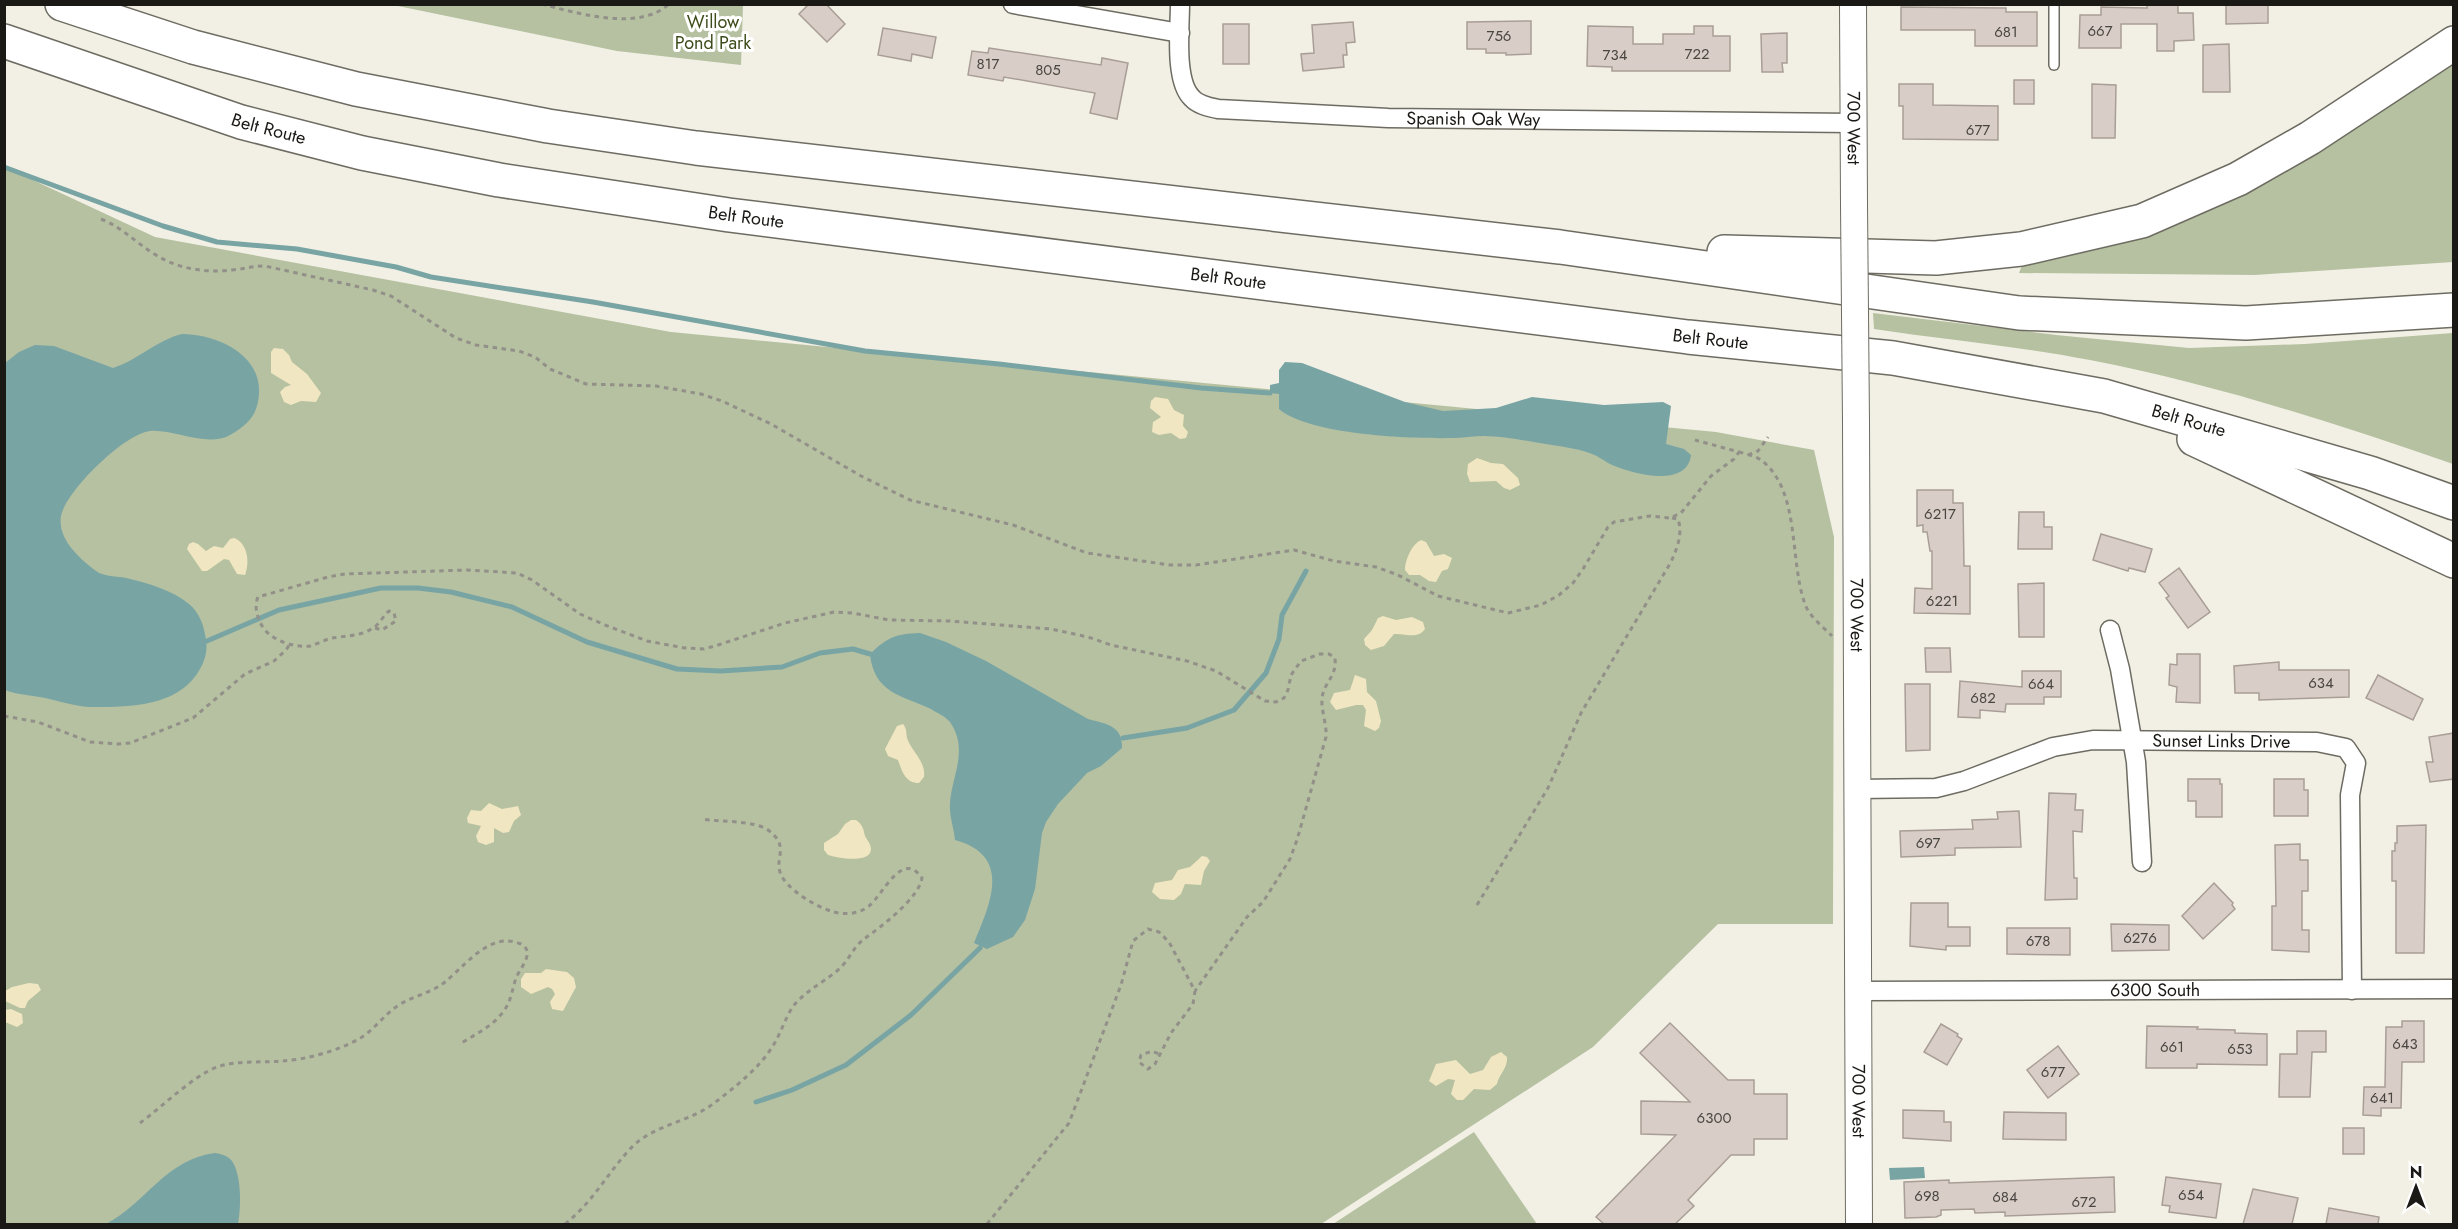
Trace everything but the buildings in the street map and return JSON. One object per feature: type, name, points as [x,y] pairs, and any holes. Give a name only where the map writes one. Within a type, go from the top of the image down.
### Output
[{"type":"highway","points":[[62,4],[194,47],[356,89],[548,126],[696,148],[1560,247],[2019,313],[2246,323],[2454,310]]},
{"type":"highway","name":"Belt Route","points":[[4,41],[242,122],[362,153],[499,180],[729,215],[1688,337],[1893,358],[2104,396],[2370,474],[2454,503]]},
{"type":"highway","points":[[1560,247],[1936,258],[2021,249],[2142,221],[2238,179],[2310,138],[2454,43]]},
{"type":"highway","points":[[2104,396],[2447,560]]},
{"type":"main road","name":"700 West","points":[[1853,4],[1859,1224]]},
{"type":"street","points":[[1013,4],[1180,33]]},
{"type":"street","name":"Spanish Oak Way","points":[[1180,4],[1181,74],[1186,91],[1193,100],[1218,109],[1388,118],[1854,123]]},
{"type":"street","points":[[2110,630],[2120,669],[2136,762],[2142,862]]},
{"type":"street","name":"Sunset Links Drive","points":[[1857,789],[1936,788],[1964,781],[2052,747],[2093,740],[2317,742],[2346,748],[2356,763],[2350,795],[2352,990]]},
{"type":"street","name":"6300 South","points":[[1857,991],[2454,990]]},
{"type":"lane","points":[[2054,4],[2054,65]]},
{"type":"path","points":[[542,4],[584,15],[634,18],[649,16],[669,4]]},
{"type":"path","points":[[101,219],[118,225],[155,255],[179,266],[220,272],[250,266],[264,266],[373,290],[391,296],[456,338],[476,345],[519,351],[535,357],[550,369],[586,384],[656,386],[701,394],[722,401],[771,424],[861,476],[910,500],[1013,525],[1087,553],[1170,565],[1196,565],[1294,550],[1334,561],[1355,562],[1376,567],[1398,575],[1438,596],[1508,613],[1541,605],[1559,596],[1583,569],[1608,527],[1614,522],[1650,516],[1678,519],[1681,529],[1678,546],[1671,562],[1581,712],[1548,788],[1477,905]]},
{"type":"path","points":[[1748,455],[1758,451],[1768,437]]},
{"type":"path","points":[[1695,440],[1761,460],[1779,480],[1786,498],[1797,572],[1806,606],[1832,636]]},
{"type":"path","points":[[1670,518],[1681,513],[1711,476],[1734,459],[1739,452]]},
{"type":"path","points":[[375,628],[382,630],[390,626],[396,621],[394,613],[389,611],[375,628],[364,632],[325,639],[309,646],[290,644],[266,633],[259,618],[256,602],[258,597],[345,574],[467,570],[516,573],[532,580],[580,614],[627,635],[666,646],[704,649],[834,612],[889,620],[958,622],[1051,629],[1088,637],[1111,645],[1187,661],[1216,671],[1255,697],[1276,702],[1284,698],[1291,675],[1300,661],[1320,654],[1329,654],[1335,658],[1336,669],[1324,691],[1322,700],[1327,725],[1326,737],[1293,850],[1278,881],[1263,902],[1247,917],[1195,992],[1193,1004],[1170,1033],[1155,1064],[1148,1069],[1139,1062],[1141,1055],[1152,1051],[1159,1054]]},
{"type":"path","points":[[4,716],[38,722],[90,742],[130,743],[193,717],[245,674],[274,661],[290,644]]},
{"type":"path","points":[[564,1224],[583,1208],[630,1149],[642,1139],[665,1126],[691,1118],[711,1105],[758,1066],[775,1043],[793,1006],[809,991],[839,970],[861,941],[896,913],[921,885],[922,878],[918,872],[910,868],[903,869],[882,889],[868,907],[857,913],[837,913],[818,907],[790,887],[780,873],[779,844],[770,831],[753,825],[700,819]]},
{"type":"path","points":[[987,1224],[1069,1124],[1121,985],[1133,941],[1148,929],[1159,932],[1169,942],[1195,992]]},
{"type":"path","points":[[140,1123],[192,1083],[218,1067],[249,1062],[296,1060],[346,1045],[361,1038],[400,1004],[439,986],[488,946],[501,941],[514,941],[525,946],[528,952],[526,960],[519,969],[509,1003],[503,1013],[492,1025],[460,1044]]},
{"type":"green space","name":"Willow Pond Park","points":[[393,5],[743,5],[741,65],[617,51]]},
{"type":"green space","points":[[2453,58],[2453,262],[2255,275],[2019,273],[2023,263],[2072,251]]},
{"type":"green space","points":[[5,167],[155,237],[671,332],[1716,432],[1814,450],[1834,537],[1833,924],[1718,924],[1593,1047],[1321,1224],[5,1224]]},
{"type":"green space","points":[[1873,313],[2189,348],[2305,344],[2453,333],[2453,464],[2274,406],[2136,370],[2036,351],[1874,329]]},
{"type":"green space","points":[[1474,1132],[1537,1224],[1333,1224]]},
{"type":"sand","points":[[274,348],[283,349],[292,362],[307,374],[321,393],[316,402],[301,401],[291,405],[284,402],[280,392],[291,385],[271,373],[271,352]]},
{"type":"sand","points":[[1155,397],[1168,399],[1174,410],[1184,415],[1183,426],[1188,432],[1186,438],[1180,439],[1171,433],[1159,435],[1152,432],[1153,422],[1161,417],[1150,408],[1151,401]]},
{"type":"sand","points":[[1477,458],[1503,464],[1518,478],[1520,485],[1510,490],[1496,481],[1470,482],[1467,474],[1468,464]]},
{"type":"sand","points":[[234,538],[242,544],[247,554],[245,575],[237,574],[229,560],[224,559],[207,571],[202,571],[187,549],[193,542],[206,551],[214,546],[223,548],[230,539]]},
{"type":"sand","points":[[1421,540],[1426,542],[1434,556],[1444,554],[1452,558],[1448,569],[1442,571],[1436,582],[1429,581],[1420,575],[1409,575],[1405,570],[1410,553]]},
{"type":"sand","points":[[1383,616],[1396,620],[1412,617],[1423,622],[1425,629],[1415,635],[1394,634],[1384,646],[1371,650],[1365,645],[1364,639],[1378,618]]},
{"type":"sand","points":[[1355,675],[1366,679],[1367,692],[1376,701],[1381,721],[1379,728],[1375,731],[1364,726],[1366,710],[1363,705],[1336,710],[1330,702],[1334,693],[1350,690]]},
{"type":"sand","points":[[903,724],[909,743],[923,766],[924,777],[919,783],[907,779],[898,760],[888,756],[885,749],[897,726]]},
{"type":"sand","points":[[489,803],[502,809],[518,806],[521,815],[514,821],[509,832],[503,833],[494,828],[494,842],[486,845],[478,842],[476,836],[481,826],[468,823],[467,818],[471,810],[481,811]]},
{"type":"sand","points":[[851,820],[860,823],[871,847],[870,854],[853,859],[828,855],[824,850],[824,843],[838,834]]},
{"type":"sand","points":[[1202,856],[1207,857],[1210,861],[1204,871],[1201,885],[1185,884],[1181,894],[1174,900],[1160,899],[1152,892],[1155,883],[1172,880],[1178,870],[1190,867]]},
{"type":"sand","points":[[546,969],[567,972],[574,978],[576,987],[563,1011],[552,1009],[550,1002],[555,994],[552,989],[548,987],[531,994],[521,987],[521,979],[525,973],[541,973]]},
{"type":"sand","points":[[29,983],[38,984],[41,990],[28,1001],[25,1008],[5,1001],[5,991]]},
{"type":"sand","points":[[11,1009],[22,1014],[23,1023],[17,1027],[5,1022],[5,1010]]},
{"type":"sand","points":[[1501,1052],[1507,1057],[1506,1064],[1497,1084],[1490,1090],[1474,1089],[1463,1100],[1457,1100],[1451,1094],[1455,1080],[1448,1079],[1436,1086],[1429,1081],[1436,1064],[1456,1060],[1470,1074],[1483,1070],[1491,1057]]},
{"type":"water","points":[[182,334],[222,342],[244,357],[253,367],[258,379],[259,393],[257,407],[251,418],[230,435],[211,440],[159,431],[139,434],[112,453],[85,479],[65,505],[61,524],[71,548],[96,571],[159,588],[182,599],[196,611],[206,640],[206,654],[202,666],[187,685],[175,694],[133,706],[72,705],[5,690],[5,363],[19,352],[35,345],[54,346],[113,368]]},
{"type":"water","points":[[1285,362],[1302,363],[1405,402],[1443,411],[1496,408],[1532,397],[1604,405],[1663,402],[1671,406],[1666,444],[1684,449],[1691,455],[1687,466],[1679,472],[1668,476],[1655,476],[1617,467],[1583,451],[1510,438],[1388,436],[1313,425],[1293,418],[1279,409],[1279,394],[1270,393],[1270,385],[1279,383],[1279,370]]},
{"type":"water","points":[[920,633],[946,642],[986,661],[1088,719],[1112,727],[1117,730],[1122,741],[1122,748],[1101,766],[1087,773],[1058,804],[1046,822],[1042,833],[1035,889],[1025,920],[1013,937],[987,949],[974,943],[990,898],[991,870],[985,858],[973,848],[955,840],[951,817],[951,793],[959,753],[956,732],[943,716],[900,696],[883,685],[877,677],[870,654],[892,638],[904,634]]},
{"type":"water","points":[[215,1153],[229,1158],[238,1175],[240,1210],[238,1224],[106,1224],[183,1164]]},
{"type":"water","points":[[1924,1167],[1925,1178],[1890,1180],[1889,1168]]},
{"type":"waterway","points":[[4,167],[163,226],[217,242],[297,249],[396,267],[431,277],[593,302],[865,351],[1201,388],[1270,393]]},
{"type":"waterway","points":[[1123,738],[1187,728],[1234,710],[1266,673],[1279,639],[1282,615],[1306,571]]},
{"type":"waterway","points":[[207,641],[279,610],[381,588],[418,588],[451,592],[512,607],[587,642],[677,669],[721,671],[782,667],[820,653],[853,649],[870,654]]},
{"type":"waterway","points":[[756,1102],[792,1090],[846,1065],[911,1015],[980,948]]}]
